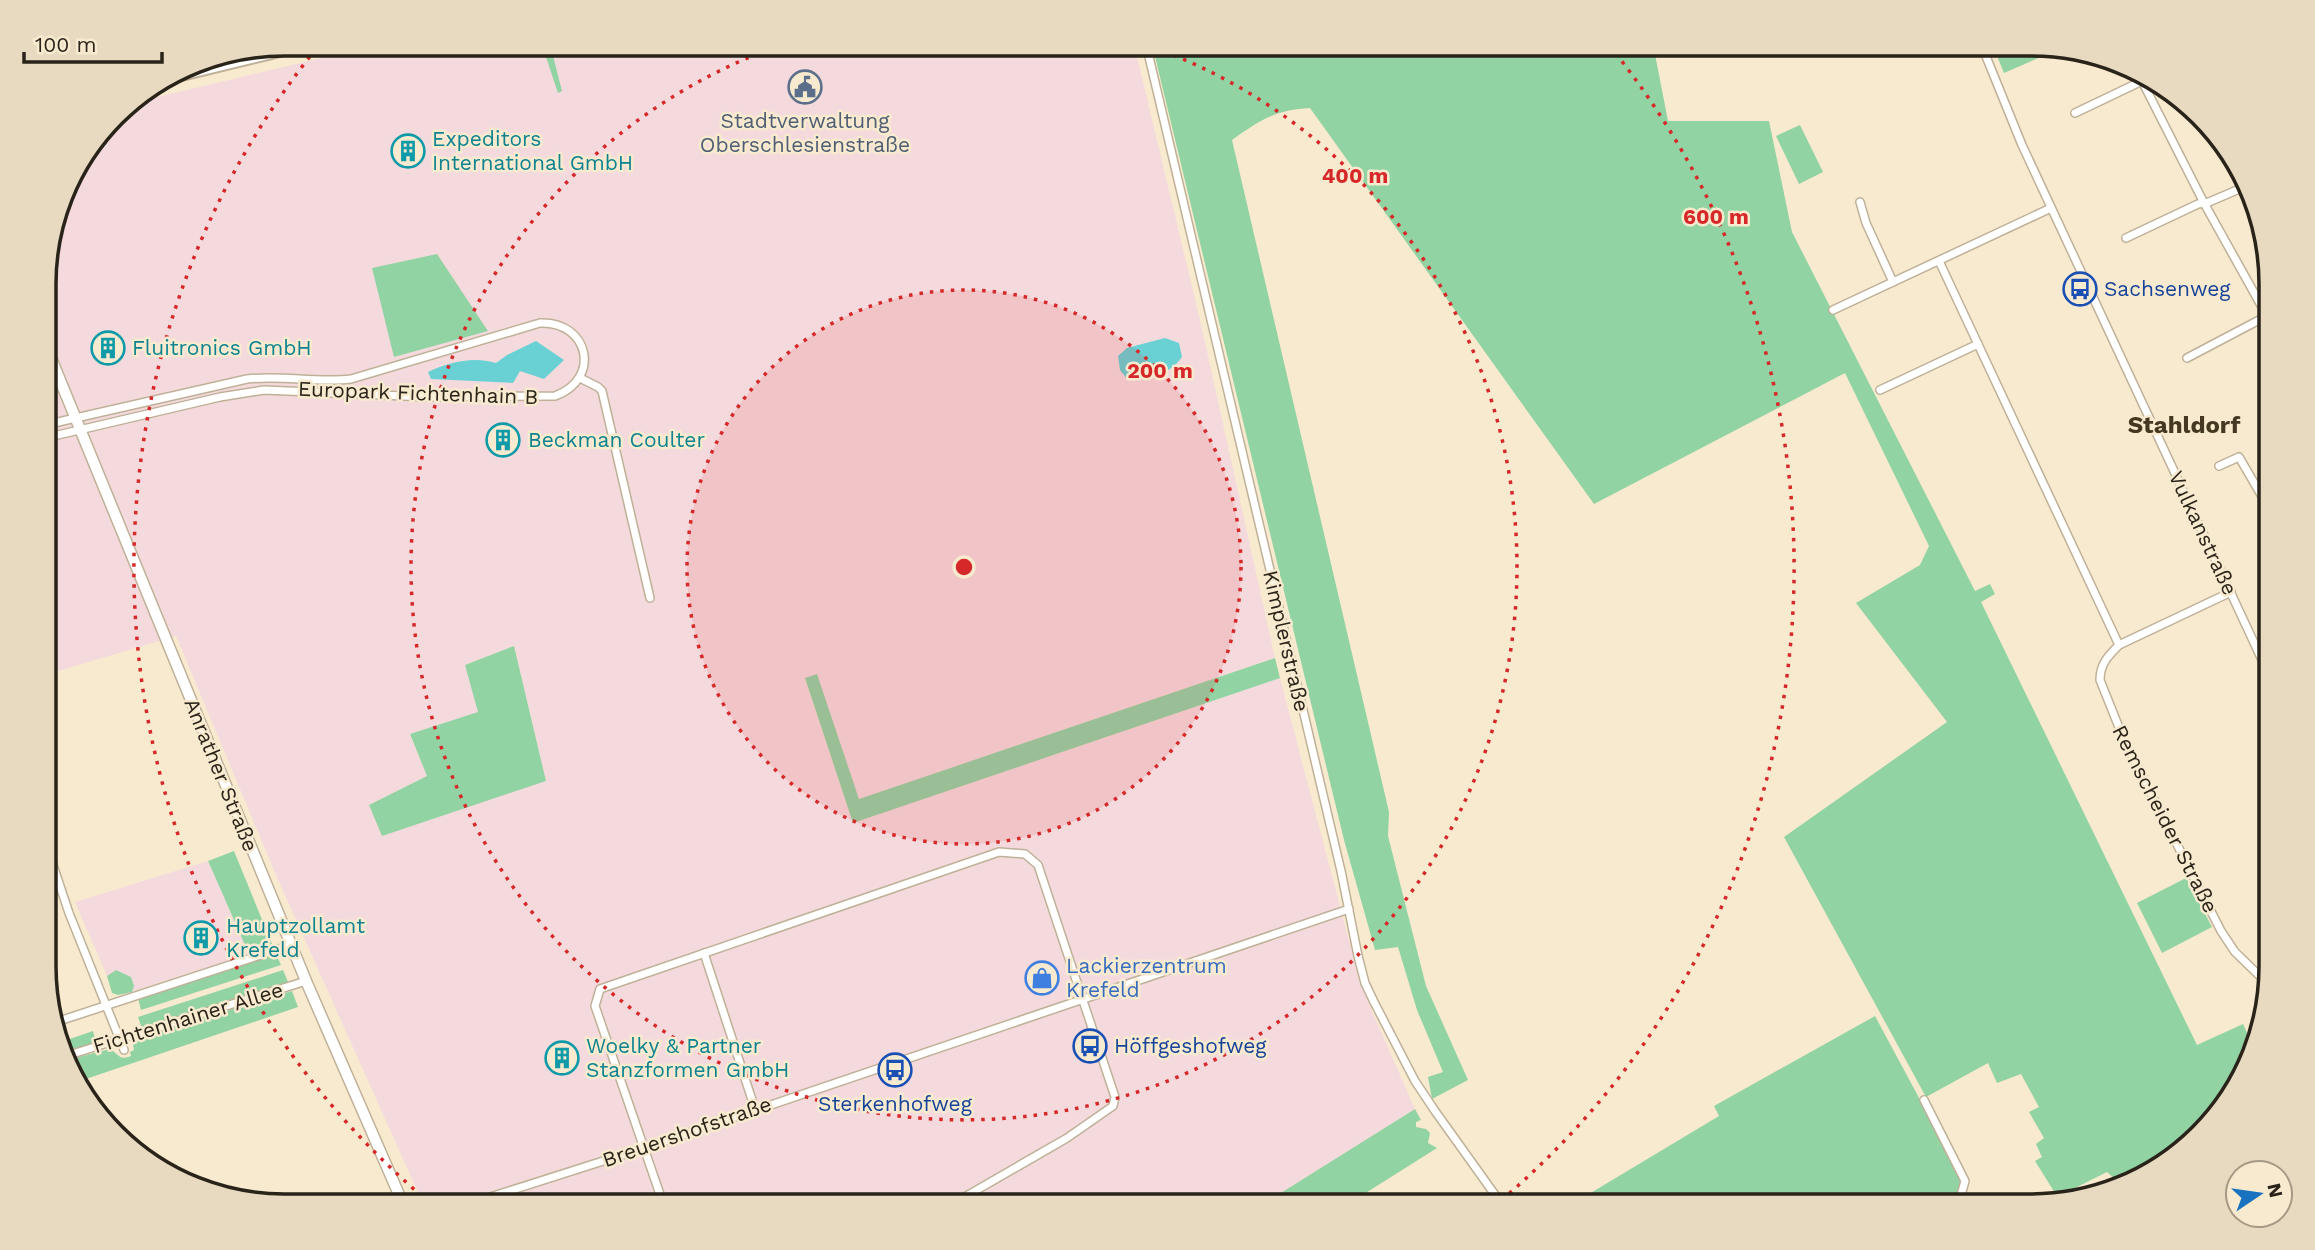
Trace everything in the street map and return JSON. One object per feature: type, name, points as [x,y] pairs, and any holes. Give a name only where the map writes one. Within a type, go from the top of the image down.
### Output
[{"type":"main road","points":[[210,68],[248,59]]},
{"type":"main road","name":"Anrather Straße","points":[[56,371],[291,946],[399,1194]]},
{"type":"street","name":"Kimplerstraße","points":[[1149,56],[1365,983],[1395,1044],[1435,1111],[1494,1194]]},
{"type":"street","name":"Vulkanstraße","points":[[1986,56],[2018,137],[2259,653]]},
{"type":"street","points":[[2075,113],[2138,83]]},
{"type":"street","points":[[2145,86],[2204,203],[2259,302]]},
{"type":"street","points":[[2126,238],[2198,204],[2239,189]]},
{"type":"street","points":[[1860,202],[1866,223],[1893,282]]},
{"type":"street","points":[[1833,310],[2052,208]]},
{"type":"street","points":[[1939,261],[2119,645],[2231,592]]},
{"type":"street","points":[[2187,358],[2259,320]]},
{"type":"street","name":"Europark Fichtenhain B","points":[[56,422],[247,379],[281,376],[351,379],[523,327],[551,322],[571,331],[581,346],[584,366],[580,378],[565,392],[538,398],[374,396],[281,389],[249,391],[56,435]]},
{"type":"street","points":[[1880,390],[1979,344]]},
{"type":"street","points":[[580,378],[602,391],[650,598]]},
{"type":"street","points":[[247,379],[249,391]]},
{"type":"street","points":[[2219,466],[2239,457],[2259,491]]},
{"type":"street","name":"Remscheider Straße","points":[[2119,645],[2106,657],[2100,670],[2099,680],[2106,700],[2221,931],[2235,952],[2258,975]]},
{"type":"street","points":[[660,1194],[595,1006],[600,989],[999,852],[1025,854],[1038,864],[1115,1097],[1113,1107],[1067,1138],[969,1194]]},
{"type":"street","points":[[56,874],[124,1050]]},
{"type":"street","name":"Breuershofstraße","points":[[500,1194],[644,1148],[1349,909]]},
{"type":"street","name":"Fichtenhainer Allee","points":[[63,1020],[291,946]]},
{"type":"street","points":[[704,953],[755,1109]]},
{"type":"street","name":"Fichtenhainer Allee","points":[[73,1054],[306,981]]},
{"type":"street","points":[[1923,1100],[1965,1181],[1961,1194]]},
{"type":"shaded area","points":[[330,56],[1137,56],[1200,320],[1275,658],[859,799],[817,675],[805,679],[853,823],[1280,678],[1347,933],[1368,1002],[1415,1109],[1279,1194],[419,1194],[275,873],[176,636],[56,672],[58,254],[73,197],[86,170],[103,145],[123,123],[152,98]],"holes":[[[514,646],[546,781],[369,805],[427,776],[410,734],[479,712],[465,665]]]},
{"type":"shaded area","points":[[208,861],[249,954],[131,992],[115,994],[75,902]]},
{"type":"green space","points":[[546,56],[553,56],[562,91],[558,93]]},
{"type":"green space","points":[[1155,56],[1655,56],[1668,121],[1769,121],[1792,232],[1975,591],[1990,584],[1995,594],[1981,602],[2197,1045],[2243,1024],[2248,1035],[2236,1067],[2221,1093],[2181,1138],[2132,1171],[2114,1178],[2107,1172],[2069,1191],[2055,1193],[2035,1161],[2042,1157],[2036,1144],[2044,1138],[2029,1112],[2039,1107],[2021,1074],[1997,1083],[1988,1063],[1926,1097],[1784,837],[1947,722],[1856,603],[1920,565],[1929,546],[1845,373],[1594,504],[1310,108],[1268,117],[1232,140],[1389,812],[1388,836],[1426,986],[1468,1080],[1432,1099],[1428,1077],[1443,1072],[1417,1010],[1398,947],[1375,950],[1344,840]]},
{"type":"green space","points":[[1997,56],[2043,56],[2004,73]]},
{"type":"green space","points":[[1800,125],[1823,172],[1799,184],[1776,136]]},
{"type":"green space","points":[[437,254],[488,331],[394,357],[372,268]]},
{"type":"green space","points":[[514,646],[546,781],[382,836],[369,805],[427,776],[410,734],[478,712],[465,665]]},
{"type":"green space","points":[[1275,658],[1280,678],[853,823],[805,678],[817,674],[859,799]]},
{"type":"green space","points":[[234,851],[272,944],[249,954],[208,861]]},
{"type":"green space","points":[[2186,878],[2212,927],[2162,953],[2137,903]]},
{"type":"green space","points":[[276,954],[281,965],[141,1010],[138,998]]},
{"type":"green space","points":[[116,970],[131,977],[134,986],[132,992],[118,995],[112,993],[107,976]]},
{"type":"green space","points":[[283,970],[288,982],[142,1029],[138,1017]]},
{"type":"green space","points":[[292,991],[298,1007],[86,1079],[75,1058],[110,1049],[121,1057],[131,1056],[133,1045],[144,1036]]},
{"type":"green space","points":[[1875,1016],[1962,1182],[1958,1194],[1589,1194],[1719,1116],[1714,1106]]},
{"type":"green space","points":[[93,1031],[96,1043],[72,1051],[69,1039]]},
{"type":"green space","points":[[1415,1109],[1421,1120],[1416,1122],[1416,1127],[1426,1129],[1430,1133],[1428,1143],[1437,1148],[1364,1194],[1279,1194]]},
{"type":"water","points":[[1165,338],[1179,343],[1182,357],[1177,363],[1158,375],[1127,379],[1120,370],[1118,356],[1127,348]]},
{"type":"water","points":[[536,341],[564,360],[544,379],[520,371],[513,383],[431,379],[428,372],[461,361],[496,363]]},
{"type":"place","name":"Stadtverwaltung Oberschlesienstraße","points":[[805,87]]},
{"type":"place","name":"Expeditors International GmbH","points":[[408,151]]},
{"type":"place","name":"Sachsenweg","points":[[2080,289]]},
{"type":"place","name":"Fluitronics GmbH","points":[[108,348]]},
{"type":"place","name":"Beckman Coulter","points":[[503,440]]},
{"type":"place","name":"Hauptzollamt Krefeld","points":[[201,938]]},
{"type":"place","name":"Lackierzentrum Krefeld","points":[[1042,978]]},
{"type":"place","name":"Höffgeshofweg","points":[[1090,1046]]},
{"type":"place","name":"Woelky & Partner Stanzformen GmbH","points":[[562,1058]]},
{"type":"place","name":"Sterkenhofweg","points":[[895,1070]]},
{"type":"district","name":"Stahldorf","points":[[2184,425]]}]
